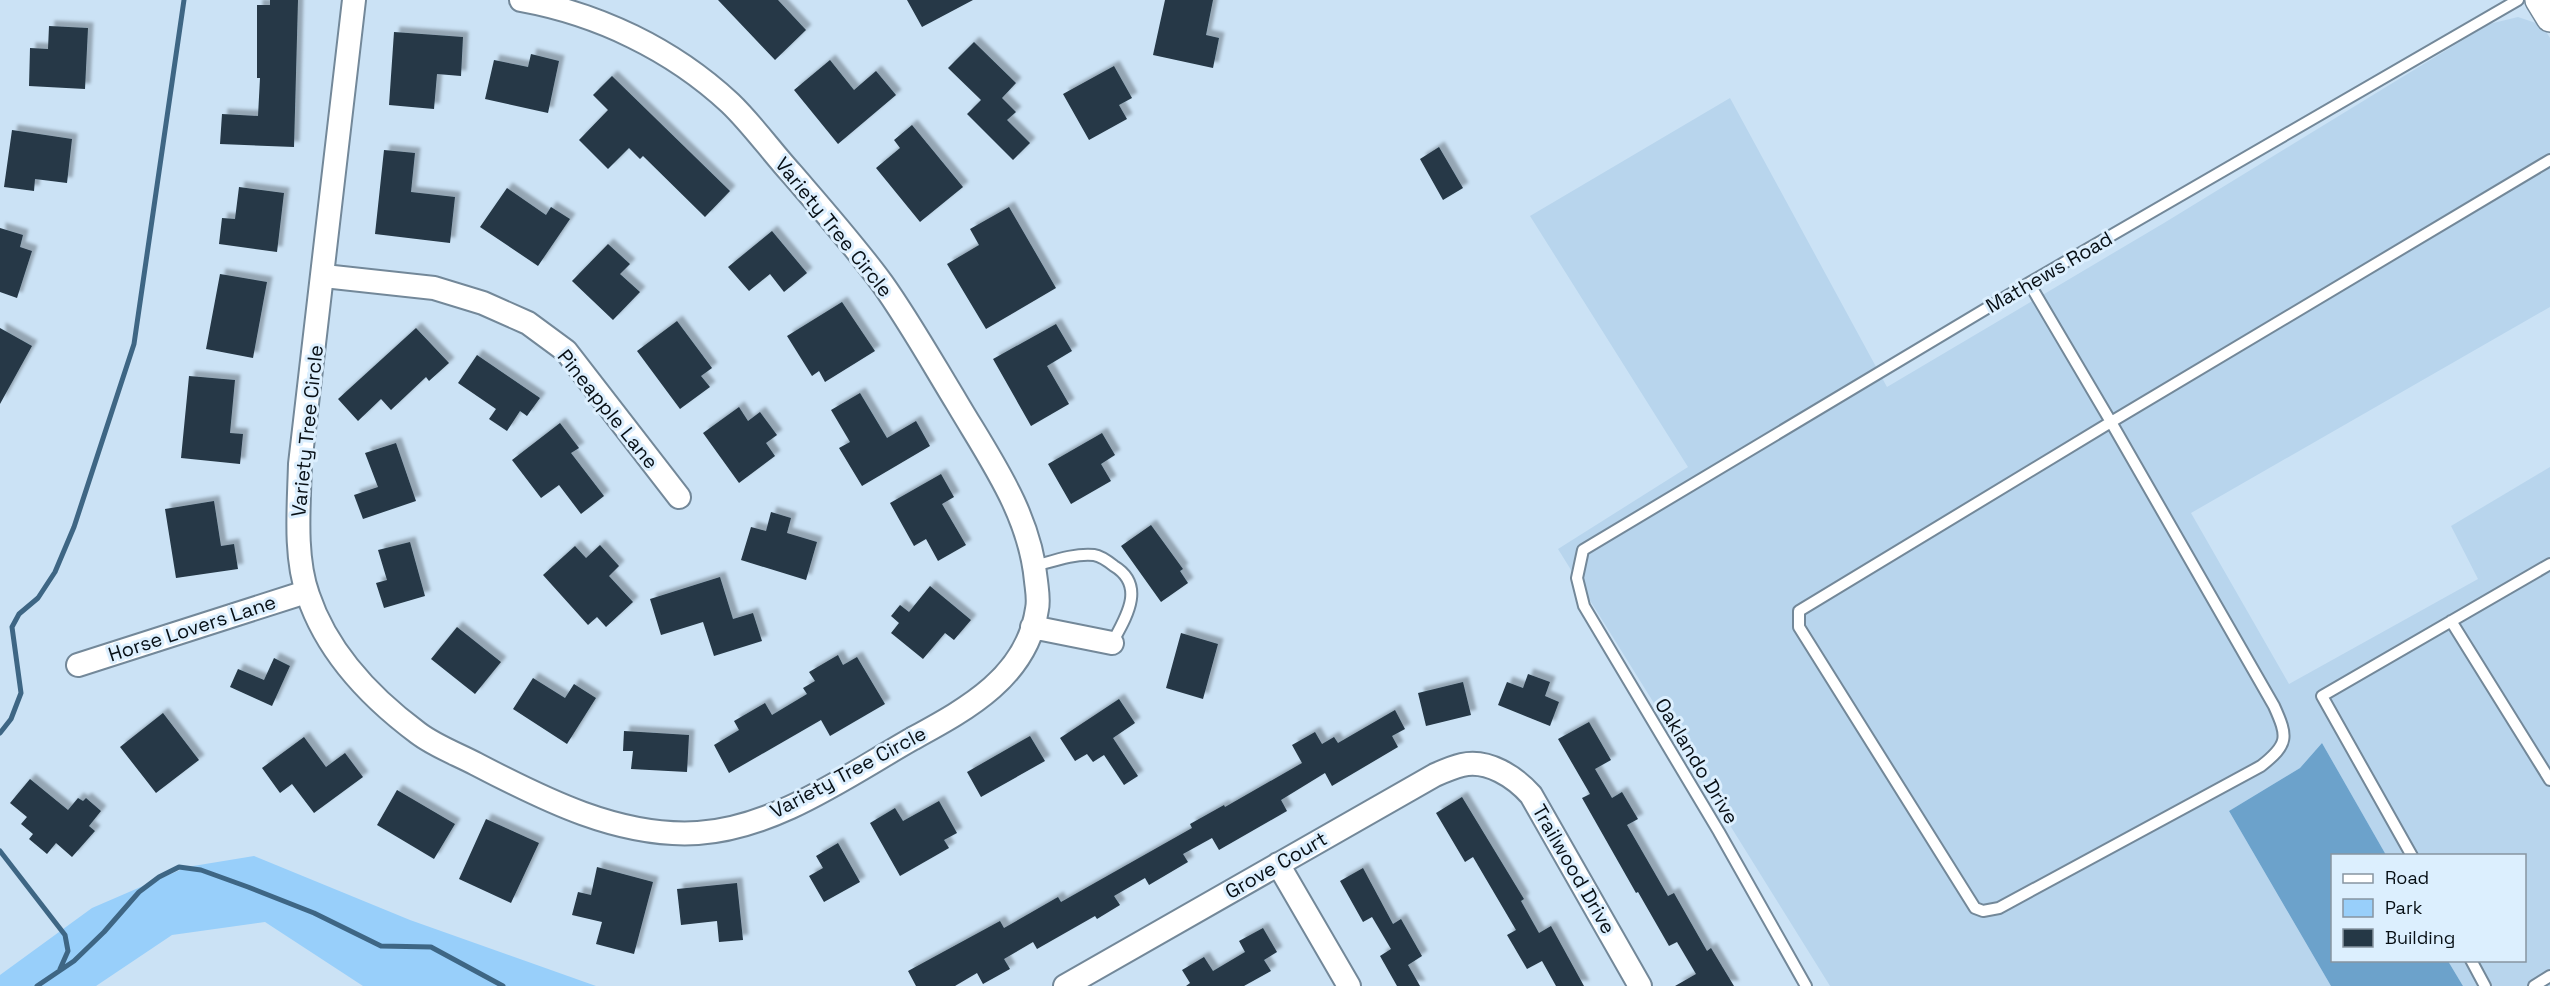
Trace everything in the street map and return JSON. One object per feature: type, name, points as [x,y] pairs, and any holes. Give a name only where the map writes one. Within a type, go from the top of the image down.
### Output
[{"type":"street","name":"Variety Tree Circle","points":[[354,0],[324,276],[300,464],[297,530],[306,592],[325,633],[350,670],[385,706],[422,736],[524,789],[586,814],[630,827],[663,833],[702,833],[750,822],[796,804],[960,713],[997,684],[1025,652],[1038,607],[1034,557],[1013,498],[904,313],[858,250],[731,104],[691,71],[643,41],[596,20],[554,6],[521,0]]},
{"type":"street","name":"Pineapple Lane","points":[[324,276],[434,288],[483,303],[528,323],[566,351],[679,497]]},
{"type":"street","name":"Horse Lovers Lane","points":[[78,665],[306,592]]},
{"type":"street","points":[[1032,627],[1112,644]]},
{"type":"street","name":"Grove Court","points":[[1065,986],[1435,775],[1464,764],[1492,767]]},
{"type":"street","name":"Trailwood Drive","points":[[1492,767],[1518,781],[1531,795],[1640,986]]},
{"type":"street","points":[[1278,864],[1348,986]]},
{"type":"lane","name":"Mathews Road","points":[[1583,550],[2029,283],[2538,4]]},
{"type":"lane","points":[[2029,283],[2111,422],[2274,706],[2284,729],[2283,741],[2277,754],[2261,766],[1999,908],[1983,911],[1975,908],[1799,627],[1799,611],[2111,422],[2550,160]]},
{"type":"lane","name":"Oaklando Drive","points":[[1583,550],[1577,578],[1584,606],[1719,832],[1806,986]]},
{"type":"lane","points":[[1035,566],[1072,557],[1096,555],[1121,570],[1131,588],[1131,608],[1112,644]]},
{"type":"lane","points":[[2411,854],[2322,696],[2550,564]]},
{"type":"lane","points":[[2451,621],[2550,780]]},
{"type":"lane","points":[[2472,962],[2485,986]]},
{"type":"lane","points":[[2534,986],[2550,976]]},
{"type":"shaded area","points":[[2518,17],[2542,25],[2550,38],[2550,307],[2191,513],[2289,684],[2478,579],[2451,526],[2550,467],[2550,986],[2463,986],[2449,962],[2526,962],[2526,854],[2385,854],[2322,743],[2300,768],[2229,811],[2331,986],[1830,986],[1558,549],[1688,467],[1530,216],[1730,98],[1887,387],[2164,223],[2489,24]]},
{"type":"shaded area","points":[[2322,743],[2385,854],[2331,854],[2331,962],[2449,962],[2463,986],[2331,986],[2229,811],[2300,768]]},
{"type":"green space","points":[[254,856],[410,920],[596,986],[363,986],[265,922],[172,935],[96,986],[0,986],[0,975],[92,908],[187,867]]},
{"type":"building","points":[[270,0],[298,0],[294,147],[220,144],[222,114],[258,116],[260,78],[257,78],[257,5],[270,5]]},
{"type":"building","points":[[718,0],[778,0],[806,30],[775,60]]},
{"type":"building","points":[[907,0],[973,0],[922,27]]},
{"type":"building","points":[[1165,0],[1213,0],[1206,35],[1219,38],[1213,68],[1153,55]]},
{"type":"building","points":[[49,26],[88,28],[85,89],[29,86],[30,48],[48,49]]},
{"type":"building","points":[[394,32],[463,37],[461,76],[437,74],[434,109],[389,105]]},
{"type":"building","points":[[974,42],[1016,83],[1002,98],[1016,112],[1007,120],[1030,143],[1013,160],[967,114],[981,100],[948,68]]},
{"type":"building","points":[[531,54],[559,61],[548,113],[485,99],[494,60],[528,67]]},
{"type":"building","points":[[830,60],[854,90],[876,71],[896,95],[838,144],[794,90]]},
{"type":"building","points":[[1114,66],[1132,98],[1119,105],[1127,119],[1089,140],[1063,94]]},
{"type":"building","points":[[612,76],[730,191],[705,217],[643,156],[640,159],[629,148],[608,169],[579,140],[608,110],[593,95]]},
{"type":"building","points":[[912,125],[963,187],[920,222],[876,168],[900,148],[894,140]]},
{"type":"building","points":[[12,130],[72,139],[67,183],[35,179],[34,191],[4,187]]},
{"type":"building","points":[[1439,147],[1463,188],[1443,200],[1420,159]]},
{"type":"building","points":[[384,150],[415,153],[411,192],[455,197],[450,243],[375,234]]},
{"type":"building","points":[[239,187],[284,193],[277,252],[219,244],[222,218],[235,219]]},
{"type":"building","points":[[507,188],[546,215],[551,207],[570,219],[538,266],[480,227]]},
{"type":"building","points":[[1009,207],[1056,288],[986,329],[947,264],[979,245],[970,229]]},
{"type":"building","points":[[0,228],[23,235],[20,247],[32,251],[17,298],[0,292]]},
{"type":"building","points":[[772,231],[807,273],[784,292],[770,274],[749,291],[728,267]]},
{"type":"building","points":[[608,244],[630,264],[620,274],[640,292],[613,320],[572,281]]},
{"type":"building","points":[[220,274],[267,282],[253,358],[206,349]]},
{"type":"building","points":[[842,302],[875,351],[825,382],[819,371],[812,376],[787,336]]},
{"type":"building","points":[[677,321],[712,368],[701,376],[710,387],[680,409],[637,351]]},
{"type":"building","points":[[1056,324],[1072,351],[1047,366],[1069,404],[1031,426],[993,359]]},
{"type":"building","points":[[0,328],[32,346],[0,404]]},
{"type":"building","points":[[416,328],[449,363],[429,381],[426,377],[391,410],[381,399],[358,421],[338,399]]},
{"type":"building","points":[[477,355],[540,398],[527,416],[520,411],[507,431],[489,419],[496,409],[458,383]]},
{"type":"building","points":[[189,376],[235,380],[230,433],[243,434],[240,464],[181,458]]},
{"type":"building","points":[[860,393],[887,438],[916,421],[930,446],[862,486],[839,448],[850,442],[831,410]]},
{"type":"building","points":[[739,407],[748,421],[760,412],[777,435],[766,443],[775,456],[739,483],[703,433]]},
{"type":"building","points":[[560,423],[579,448],[571,453],[604,496],[581,514],[559,485],[541,498],[512,460]]},
{"type":"building","points":[[1102,433],[1115,455],[1101,464],[1111,481],[1071,504],[1048,464]]},
{"type":"building","points":[[396,443],[416,501],[363,519],[354,495],[378,487],[365,453]]},
{"type":"building","points":[[941,474],[954,497],[942,504],[966,545],[938,561],[926,539],[914,546],[890,503]]},
{"type":"building","points":[[214,501],[221,546],[234,544],[238,569],[176,578],[165,509]]},
{"type":"building","points":[[771,512],[791,518],[787,533],[817,542],[806,580],[741,560],[751,527],[766,531]]},
{"type":"building","points":[[1151,525],[1183,569],[1180,571],[1188,583],[1161,602],[1121,546]]},
{"type":"building","points":[[410,542],[425,596],[384,608],[376,583],[387,580],[378,550]]},
{"type":"building","points":[[600,545],[619,566],[609,576],[633,602],[606,627],[597,617],[588,625],[543,575],[575,546],[586,558]]},
{"type":"building","points":[[720,577],[733,619],[753,613],[762,641],[714,656],[703,622],[661,635],[650,599]]},
{"type":"building","points":[[930,586],[971,620],[954,640],[945,633],[923,659],[891,633],[899,623],[891,616],[900,605],[909,612]]},
{"type":"building","points":[[457,627],[501,662],[475,694],[431,659]]},
{"type":"building","points":[[1181,633],[1218,644],[1203,699],[1166,688]]},
{"type":"building","points":[[838,655],[843,665],[857,657],[885,704],[830,736],[821,720],[729,773],[714,745],[739,730],[734,721],[765,703],[772,715],[807,694],[803,688],[815,681],[809,672]]},
{"type":"building","points":[[274,658],[290,666],[272,706],[230,687],[238,669],[264,680]]},
{"type":"building","points":[[1528,674],[1550,682],[1545,696],[1559,702],[1550,726],[1498,705],[1507,682],[1523,688]]},
{"type":"building","points":[[533,678],[565,698],[574,684],[596,698],[567,744],[513,709]]},
{"type":"building","points":[[1463,682],[1471,715],[1426,726],[1418,693]]},
{"type":"building","points":[[1119,699],[1135,723],[1113,738],[1138,776],[1124,785],[1104,755],[1093,762],[1087,754],[1075,761],[1060,738]]},
{"type":"building","points":[[1395,710],[1405,729],[1392,736],[1398,747],[1332,786],[1325,773],[1281,800],[1287,811],[1219,850],[1212,838],[1183,854],[1188,862],[1149,885],[1145,878],[1114,896],[1120,905],[1097,919],[1095,916],[1037,949],[1033,942],[1004,959],[1010,969],[983,984],[977,973],[955,986],[916,986],[908,971],[1000,921],[1004,928],[1058,897],[1061,902],[1192,828],[1190,824],[1224,805],[1225,807],[1302,763],[1292,745],[1315,732],[1322,744],[1334,737],[1338,743]]},
{"type":"building","points":[[163,713],[199,760],[156,793],[120,747]]},
{"type":"building","points":[[1589,722],[1611,760],[1595,769],[1612,798],[1622,792],[1638,819],[1627,825],[1668,896],[1674,893],[1707,951],[1711,948],[1734,986],[1675,986],[1696,974],[1677,942],[1669,946],[1638,892],[1636,893],[1582,798],[1590,794],[1558,739]]},
{"type":"building","points":[[624,731],[689,735],[687,772],[631,769],[633,751],[623,751]]},
{"type":"building","points":[[1030,736],[1045,761],[981,797],[967,772]]},
{"type":"building","points":[[304,737],[326,767],[345,753],[363,777],[314,813],[292,784],[280,793],[262,768]]},
{"type":"building","points":[[30,779],[68,810],[78,798],[83,801],[86,798],[101,811],[89,826],[95,831],[72,857],[56,843],[47,854],[29,839],[33,834],[21,824],[27,817],[10,803]]},
{"type":"building","points":[[397,790],[455,824],[434,859],[377,825]]},
{"type":"building","points":[[1462,797],[1524,899],[1521,901],[1539,933],[1551,926],[1584,986],[1556,986],[1542,961],[1527,969],[1507,935],[1516,930],[1473,857],[1465,862],[1436,813]]},
{"type":"building","points":[[939,801],[957,833],[944,840],[949,848],[900,876],[870,823],[895,808],[903,821]]},
{"type":"building","points":[[486,819],[539,843],[511,903],[459,879]]},
{"type":"building","points":[[838,843],[860,882],[824,902],[809,876],[823,868],[816,856]]},
{"type":"building","points":[[597,867],[653,882],[634,954],[596,944],[602,922],[572,915],[578,892],[591,895]]},
{"type":"building","points":[[1363,868],[1393,924],[1401,919],[1422,956],[1408,965],[1420,986],[1397,986],[1380,956],[1391,949],[1372,917],[1363,922],[1340,881]]},
{"type":"building","points":[[737,883],[743,940],[719,942],[717,921],[681,925],[677,889]]},
{"type":"building","points":[[1263,928],[1277,952],[1264,960],[1271,971],[1244,986],[1186,986],[1190,983],[1182,970],[1204,957],[1213,971],[1245,952],[1239,941]]},
{"type":"waterway","points":[[0,733],[11,719],[21,693],[12,627],[19,614],[38,598],[55,572],[74,527],[134,344],[184,0]]},
{"type":"waterway","points":[[0,851],[65,935],[68,951],[60,969]]},
{"type":"waterway","points":[[37,986],[74,961],[104,932],[139,892],[159,877],[179,867],[201,870],[248,887],[314,913],[381,946],[431,947],[503,986]]}]
